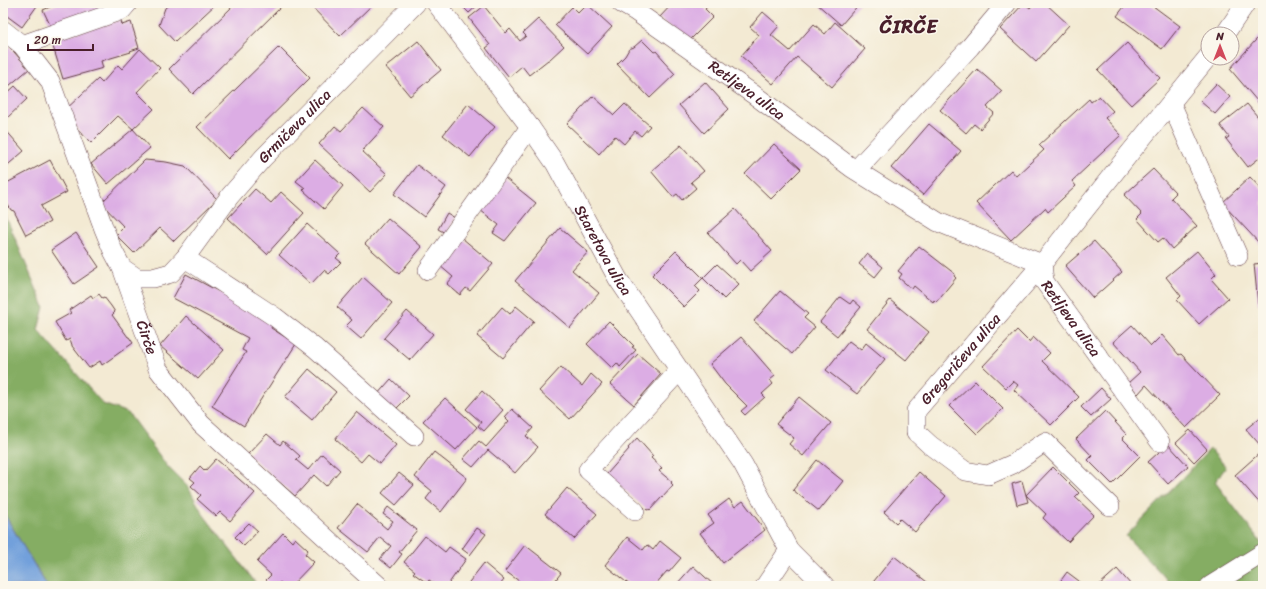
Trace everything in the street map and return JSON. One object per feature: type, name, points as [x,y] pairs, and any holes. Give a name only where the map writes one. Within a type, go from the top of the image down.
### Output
[{"type":"street","points":[[22,45],[122,10],[128,3]]},
{"type":"street","name":"Grmičeva ulica","points":[[122,268],[137,278],[153,278],[171,273],[185,258],[230,196],[263,158],[416,3]]},
{"type":"street","name":"Staretova ulica","points":[[436,3],[555,162],[618,279],[743,464],[789,550],[825,586]]},
{"type":"street","points":[[856,170],[970,47],[1007,3]]},
{"type":"street","points":[[1230,26],[1246,3]]},
{"type":"street","name":"Retljeva ulica","points":[[635,6],[856,170],[938,222],[1042,264],[1044,281],[1160,442]]},
{"type":"street","name":"Čirče","points":[[3,30],[22,45],[50,81],[104,229],[122,268],[158,369],[201,424],[379,586]]},
{"type":"street","name":"Gregoričeva ulica","points":[[1110,506],[1045,442],[1013,464],[988,475],[965,471],[930,445],[916,432],[916,411],[1042,264],[1201,66]]},
{"type":"street","points":[[1171,103],[1238,256]]},
{"type":"street","points":[[428,270],[530,127]]},
{"type":"street","points":[[185,258],[275,317],[315,348],[414,436]]},
{"type":"street","points":[[635,511],[588,470],[680,371]]},
{"type":"street","points":[[765,586],[789,550]]},
{"type":"street","points":[[1210,586],[1263,553]]},
{"type":"green space","points":[[3,210],[44,307],[38,330],[103,404],[128,413],[168,467],[188,487],[203,514],[258,586],[47,586],[3,512]]},
{"type":"green space","points":[[1210,449],[1226,467],[1215,482],[1263,545],[1263,586],[1173,586],[1126,536]]},
{"type":"water","points":[[3,512],[47,586],[3,586]]},
{"type":"building","points":[[3,3],[39,3],[22,27],[3,13]]},
{"type":"building","points":[[59,3],[106,3],[107,5],[53,31],[43,10]]},
{"type":"building","points":[[171,3],[217,3],[175,42],[159,25],[165,8]]},
{"type":"building","points":[[236,3],[285,3],[193,94],[169,69]]},
{"type":"building","points":[[308,3],[372,3],[373,4],[340,36]]},
{"type":"building","points":[[459,3],[480,3],[469,13]]},
{"type":"building","points":[[673,3],[708,3],[709,5],[705,9],[713,17],[690,40],[659,18]]},
{"type":"building","points":[[816,3],[860,3],[841,25]]},
{"type":"building","points":[[1024,3],[1030,8],[1035,3],[1045,3],[1069,25],[1036,62],[1000,29]]},
{"type":"building","points":[[1127,3],[1149,3],[1180,26],[1162,49],[1117,16]]},
{"type":"building","points":[[587,4],[612,27],[587,54],[555,25],[572,7],[578,13]]},
{"type":"building","points":[[484,6],[506,33],[510,29],[520,41],[526,36],[523,33],[538,19],[564,46],[549,60],[529,75],[522,66],[509,77],[486,48],[490,45],[469,18]]},
{"type":"building","points":[[763,12],[779,26],[771,35],[790,51],[814,24],[825,34],[835,22],[865,49],[832,87],[797,57],[773,84],[741,56],[759,35],[750,27]]},
{"type":"building","points":[[121,20],[122,25],[131,22],[139,48],[101,61],[103,68],[63,79],[51,40]]},
{"type":"building","points":[[1263,32],[1263,108],[1230,69],[1233,66],[1240,66],[1240,58]]},
{"type":"building","points":[[642,40],[654,52],[656,51],[675,74],[650,98],[617,64],[625,56],[629,49],[634,47]]},
{"type":"building","points":[[418,41],[441,70],[410,96],[386,67]]},
{"type":"building","points":[[1127,43],[1160,78],[1131,105],[1098,70]]},
{"type":"building","points":[[7,44],[29,69],[3,91],[3,48]]},
{"type":"building","points":[[279,47],[310,78],[228,159],[197,127]]},
{"type":"building","points":[[140,49],[160,68],[137,92],[154,109],[133,129],[118,116],[91,143],[62,113],[98,79],[102,83],[118,65],[122,69]]},
{"type":"building","points":[[977,69],[1002,91],[987,107],[994,113],[980,129],[974,124],[966,133],[940,110]]},
{"type":"building","points":[[705,82],[729,109],[704,133],[679,105]]},
{"type":"building","points":[[1216,84],[1230,97],[1215,114],[1200,101]]},
{"type":"building","points":[[15,86],[27,99],[7,118],[3,115],[3,97]]},
{"type":"building","points":[[593,96],[614,115],[625,104],[650,126],[641,136],[635,131],[624,144],[615,136],[599,154],[567,124]]},
{"type":"building","points":[[1099,96],[1113,111],[1105,118],[1121,135],[1072,181],[1076,186],[1048,212],[1045,208],[1011,240],[976,203],[1011,170],[1016,176],[1044,150],[1039,145],[1089,99],[1091,102]]},
{"type":"building","points":[[468,104],[495,127],[470,157],[443,135]]},
{"type":"building","points":[[1247,104],[1263,123],[1263,155],[1248,167],[1226,139],[1229,137],[1220,125]]},
{"type":"building","points":[[363,108],[384,127],[362,151],[387,174],[370,192],[319,144],[335,126],[341,131]]},
{"type":"building","points":[[929,124],[961,151],[923,195],[891,168]]},
{"type":"building","points":[[3,127],[24,151],[3,169]]},
{"type":"building","points":[[133,129],[150,148],[108,184],[91,164]]},
{"type":"building","points":[[774,144],[801,169],[771,199],[745,174]]},
{"type":"building","points":[[681,145],[704,171],[691,182],[696,188],[682,200],[677,194],[673,197],[651,171]]},
{"type":"building","points":[[50,160],[67,192],[41,206],[50,222],[26,235],[14,211],[11,210],[5,200],[7,199],[3,191],[3,185]]},
{"type":"building","points":[[145,160],[185,166],[217,199],[174,241],[160,228],[134,253],[116,235],[124,227],[101,203]]},
{"type":"building","points":[[315,160],[343,186],[324,209],[303,190],[305,188],[296,181]]},
{"type":"building","points":[[417,165],[446,187],[424,217],[394,194]]},
{"type":"building","points":[[1153,169],[1176,193],[1171,198],[1197,226],[1172,249],[1163,238],[1158,242],[1137,219],[1142,214],[1124,195]]},
{"type":"building","points":[[1250,177],[1263,191],[1263,241],[1260,244],[1222,203]]},
{"type":"building","points":[[505,178],[536,203],[505,241],[493,233],[499,225],[480,210]]},
{"type":"building","points":[[255,189],[271,203],[281,192],[304,213],[267,254],[228,218]]},
{"type":"building","points":[[735,209],[772,251],[750,271],[740,260],[736,264],[708,233]]},
{"type":"building","points":[[447,213],[455,218],[447,234],[438,229]]},
{"type":"building","points":[[388,218],[422,247],[399,274],[365,244]]},
{"type":"building","points":[[307,224],[340,254],[336,258],[341,262],[329,274],[324,270],[311,284],[279,255]]},
{"type":"building","points":[[560,228],[588,252],[572,270],[599,293],[570,328],[515,281]]},
{"type":"building","points":[[76,233],[99,267],[74,284],[51,250]]},
{"type":"building","points":[[462,238],[493,264],[470,291],[466,288],[460,295],[447,284],[453,277],[439,265]]},
{"type":"building","points":[[1094,241],[1122,272],[1093,298],[1065,266]]},
{"type":"building","points":[[919,246],[955,274],[954,276],[956,278],[936,302],[934,300],[933,302],[914,286],[912,289],[899,278],[902,274],[898,271]]},
{"type":"building","points":[[676,251],[703,278],[695,286],[700,291],[684,307],[652,275]]},
{"type":"building","points":[[1197,251],[1216,274],[1211,279],[1228,298],[1199,324],[1177,300],[1181,296],[1166,277]]},
{"type":"building","points":[[867,254],[883,267],[875,277],[859,264]]},
{"type":"building","points":[[1263,263],[1263,304],[1258,304],[1254,264]]},
{"type":"building","points":[[717,264],[739,284],[724,299],[703,278]]},
{"type":"building","points":[[186,274],[274,321],[271,328],[296,344],[244,426],[212,406],[246,352],[242,350],[248,338],[173,298]]},
{"type":"building","points":[[363,277],[392,303],[361,339],[346,326],[352,320],[337,307]]},
{"type":"building","points":[[780,291],[808,314],[804,318],[815,327],[792,354],[754,321]]},
{"type":"building","points":[[99,294],[102,298],[104,297],[111,306],[115,312],[112,315],[133,343],[102,365],[100,361],[89,368],[72,346],[70,339],[66,341],[55,322],[71,313],[69,310],[91,295],[93,298]]},
{"type":"building","points":[[840,297],[850,304],[853,300],[861,307],[837,336],[820,322]]},
{"type":"building","points":[[890,300],[929,332],[906,360],[867,329]]},
{"type":"building","points":[[516,306],[534,321],[503,358],[477,336],[502,307],[510,314]]},
{"type":"building","points":[[407,311],[433,334],[410,360],[384,338]]},
{"type":"building","points":[[186,316],[224,350],[198,379],[160,346]]},
{"type":"building","points":[[609,321],[634,346],[632,347],[636,350],[620,367],[617,363],[612,368],[587,344]]},
{"type":"building","points":[[1132,325],[1151,346],[1162,335],[1179,355],[1181,354],[1220,395],[1186,428],[1146,385],[1138,394],[1128,383],[1140,372],[1113,342]]},
{"type":"building","points":[[1017,330],[1029,342],[1033,337],[1050,353],[1042,361],[1079,397],[1051,425],[1014,390],[1018,385],[1013,381],[1006,388],[983,366]]},
{"type":"building","points":[[741,337],[775,376],[770,380],[773,384],[762,394],[765,397],[745,415],[741,411],[747,406],[725,384],[710,364]]},
{"type":"building","points":[[849,341],[861,350],[866,343],[885,359],[857,394],[826,370]]},
{"type":"building","points":[[638,354],[661,374],[634,405],[610,384]]},
{"type":"building","points":[[561,367],[582,386],[591,374],[602,384],[570,419],[539,391]]},
{"type":"building","points":[[309,369],[336,392],[312,420],[285,397]]},
{"type":"building","points":[[391,379],[409,396],[393,412],[376,396]]},
{"type":"building","points":[[975,381],[1003,409],[977,434],[949,406]]},
{"type":"building","points":[[1101,388],[1111,399],[1091,417],[1081,407]]},
{"type":"building","points":[[482,391],[503,410],[484,431],[478,426],[481,422],[466,409]]},
{"type":"building","points":[[799,397],[831,423],[803,456],[789,444],[794,438],[776,424]]},
{"type":"building","points":[[445,398],[477,427],[456,450],[423,421]]},
{"type":"building","points":[[512,409],[533,428],[526,436],[538,447],[515,473],[488,450],[473,467],[463,459],[479,441],[486,447],[509,421],[505,417]]},
{"type":"building","points":[[1105,411],[1126,434],[1122,438],[1140,456],[1112,484],[1088,460],[1092,456],[1076,439]]},
{"type":"building","points":[[357,412],[396,445],[380,464],[368,454],[361,462],[335,439]]},
{"type":"building","points":[[1263,415],[1263,445],[1261,446],[1246,429]]},
{"type":"building","points":[[1190,430],[1207,449],[1194,462],[1176,443]]},
{"type":"building","points":[[267,434],[280,445],[283,441],[300,456],[296,460],[308,470],[322,454],[340,470],[326,486],[314,475],[295,496],[248,454]]},
{"type":"building","points":[[637,438],[653,456],[651,458],[662,468],[659,471],[672,482],[671,483],[673,485],[650,510],[647,510],[607,474]]},
{"type":"building","points":[[1168,444],[1188,466],[1168,484],[1148,462]]},
{"type":"building","points":[[1263,450],[1263,507],[1235,475]]},
{"type":"building","points":[[434,452],[467,478],[441,512],[426,499],[432,491],[415,477]]},
{"type":"building","points":[[216,459],[255,493],[230,521],[220,512],[216,516],[197,499],[201,495],[191,486],[195,482],[190,478],[200,466],[205,471]]},
{"type":"building","points":[[817,460],[843,481],[819,511],[793,490]]},
{"type":"building","points":[[1053,467],[1079,493],[1075,497],[1094,515],[1068,542],[1043,518],[1046,514],[1026,495]]},
{"type":"building","points":[[919,472],[946,496],[915,532],[900,519],[896,523],[884,512]]},
{"type":"building","points":[[399,473],[414,485],[396,505],[382,493]]},
{"type":"building","points":[[1022,481],[1028,502],[1017,505],[1012,484]]},
{"type":"building","points":[[567,488],[597,514],[574,539],[545,514]]},
{"type":"building","points":[[729,499],[735,507],[743,501],[765,530],[723,563],[700,533],[714,523],[708,515]]},
{"type":"building","points":[[357,504],[387,529],[393,521],[383,514],[388,507],[417,530],[399,552],[402,554],[391,568],[380,559],[391,546],[380,537],[368,552],[338,528]]},
{"type":"building","points":[[249,523],[258,531],[244,546],[235,537]]},
{"type":"building","points":[[477,528],[486,534],[470,555],[462,549]]},
{"type":"building","points":[[283,533],[292,542],[295,538],[308,550],[305,554],[314,562],[291,586],[284,586],[280,582],[276,586],[272,586],[266,580],[271,575],[257,562]]},
{"type":"building","points":[[425,536],[445,552],[449,547],[466,559],[447,586],[438,586],[429,580],[427,583],[413,573],[415,571],[404,562]]},
{"type":"building","points":[[627,537],[643,550],[647,545],[653,550],[660,541],[681,558],[654,586],[631,586],[605,565]]},
{"type":"building","points":[[525,545],[561,573],[551,586],[518,586],[516,584],[519,581],[505,571]]},
{"type":"building","points":[[894,556],[932,586],[870,586]]},
{"type":"building","points":[[484,563],[504,580],[499,586],[466,586]]},
{"type":"building","points":[[693,566],[715,586],[675,586]]},
{"type":"building","points":[[1117,569],[1132,586],[1098,586]]},
{"type":"building","points":[[1067,572],[1079,581],[1076,586],[1064,586],[1059,583]]},
{"type":"district","name":"ČIRČE","points":[[909,26]]}]
